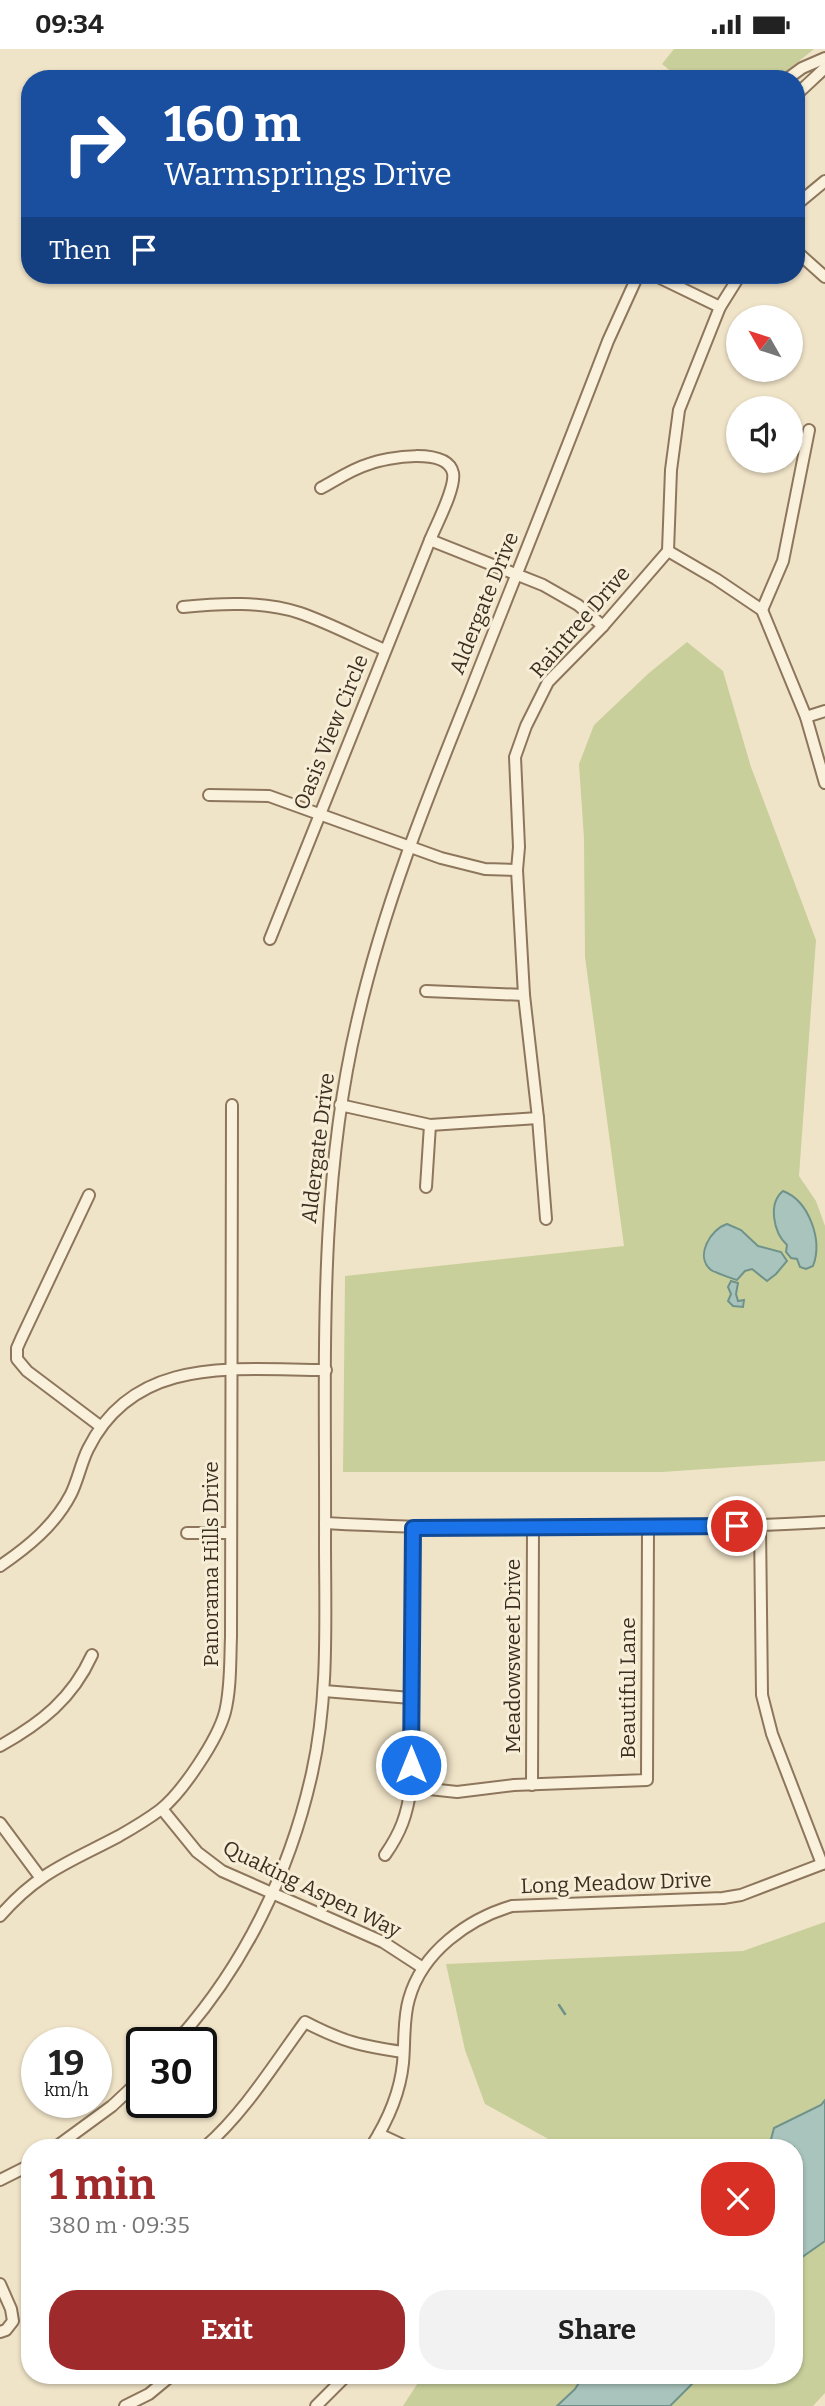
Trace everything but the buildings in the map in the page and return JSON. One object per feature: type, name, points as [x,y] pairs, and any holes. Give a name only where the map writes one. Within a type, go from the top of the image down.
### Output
[{"type":"street","points":[[799,70],[825,58]]},
{"type":"street","points":[[805,87],[825,68]]},
{"type":"street","points":[[805,198],[825,181]]},
{"type":"street","points":[[805,259],[825,277]]},
{"type":"street","name":"Aldergate Drive","points":[[189,2027],[226,1977],[273,1894],[295,1834],[312,1772],[324,1691],[327,1234],[340,1105],[357,1022],[380,933],[408,846],[608,341],[634,284]]},
{"type":"street","points":[[673,284],[720,307]]},
{"type":"street","points":[[734,284],[720,307],[679,410],[671,470],[668,551],[762,610],[806,717],[825,783]]},
{"type":"street","points":[[762,610],[783,561],[809,430]]},
{"type":"street","name":"Oasis View Circle","points":[[270,939],[452,484],[453,472],[446,463],[435,457],[386,458],[321,488]]},
{"type":"street","points":[[430,540],[554,591],[578,605],[603,626]]},
{"type":"street","name":"Raintree Drive","points":[[547,1219],[524,995],[517,870],[519,847],[515,757],[526,726],[548,682],[603,626],[668,551]]},
{"type":"street","points":[[183,607],[218,604],[261,605],[299,613],[385,650]]},
{"type":"street","points":[[806,717],[825,711]]},
{"type":"street","points":[[209,795],[269,796],[441,858],[485,869],[517,870]]},
{"type":"street","points":[[426,991],[524,995]]},
{"type":"street","name":"Panorama Hills Drive","points":[[0,1916],[20,1893],[40,1877],[121,1835],[162,1809],[190,1776],[210,1746],[225,1713],[231,1637],[232,1105]]},
{"type":"street","points":[[340,1105],[430,1125],[538,1118]]},
{"type":"street","points":[[426,1187],[430,1125]]},
{"type":"street","points":[[89,1195],[20,1339],[17,1359],[27,1371],[100,1426]]},
{"type":"street","points":[[2,1560],[35,1540],[56,1518],[71,1494],[86,1452],[100,1426],[123,1401],[157,1382],[201,1372],[326,1370]]},
{"type":"street","points":[[325,1523],[413,1528],[648,1528],[825,1522]]},
{"type":"street","points":[[760,1526],[762,1695],[772,1734],[824,1863]]},
{"type":"street","points":[[385,1855],[407,1815],[411,1787],[413,1528]]},
{"type":"street","name":"Meadowsweet Drive","points":[[531,1785],[533,1528]]},
{"type":"street","name":"Beautiful Lane","points":[[411,1787],[457,1792],[531,1785],[647,1780],[648,1528]]},
{"type":"street","points":[[187,1533],[230,1533]]},
{"type":"street","points":[[0,1746],[51,1714],[75,1687],[92,1655]]},
{"type":"street","points":[[324,1691],[411,1698]]},
{"type":"street","name":"Quaking Aspen Way","points":[[162,1809],[197,1852],[222,1871],[383,1942],[423,1968]]},
{"type":"street","points":[[0,1823],[40,1877]]},
{"type":"street","name":"Long Meadow Drive","points":[[377,2139],[397,2092],[409,1999],[423,1968],[452,1937],[472,1922],[493,1911],[512,1906],[723,1898],[741,1895],[824,1863]]},
{"type":"street","points":[[214,2139],[255,2090],[305,2022],[336,2038],[360,2046],[403,2052]]},
{"type":"street","points":[[67,2139],[126,2093]]},
{"type":"street","points":[[380,2134],[390,2139]]},
{"type":"street","points":[[0,2180],[21,2170]]},
{"type":"street","points":[[0,2284],[13,2321],[6,2330],[0,2332]]},
{"type":"street","points":[[125,2406],[149,2394],[161,2384]]},
{"type":"street","points":[[316,2406],[338,2384]]},
{"type":"green space","points":[[674,49],[814,49],[788,70],[669,70],[662,64]]},
{"type":"green space","points":[[687,642],[723,671],[751,767],[816,940],[799,1176],[816,1201],[825,1226],[825,1461],[662,1472],[343,1472],[345,1276],[624,1246],[585,957],[584,839],[579,764],[594,725],[649,673]]},
{"type":"green space","points":[[825,1922],[825,2393],[813,2406],[403,2406],[417,2384],[803,2384],[803,2139],[548,2139],[485,2104],[465,2050],[446,1964],[743,1951]]},
{"type":"water","points":[[783,1191],[800,1203],[807,1212],[815,1233],[816,1256],[813,1266],[806,1269],[800,1267],[797,1259],[791,1258],[786,1252],[787,1245],[778,1233],[774,1210],[778,1196]]},
{"type":"water","points":[[727,1224],[741,1230],[758,1246],[781,1252],[787,1261],[767,1281],[752,1269],[745,1271],[737,1280],[711,1270],[706,1264],[704,1251],[715,1231]]},
{"type":"water","points":[[731,1281],[738,1283],[736,1294],[738,1301],[744,1300],[743,1307],[733,1306],[728,1301]]},
{"type":"water","points":[[825,2100],[825,2241],[803,2256],[803,2139],[771,2139],[774,2128],[821,2105]]},
{"type":"water","points":[[578,2384],[692,2384],[670,2406],[557,2406]]},
{"type":"waterway","points":[[559,2005],[565,2014]]},
{"type":"route","points":[[411,1765],[413,1528],[737,1526]]}]
